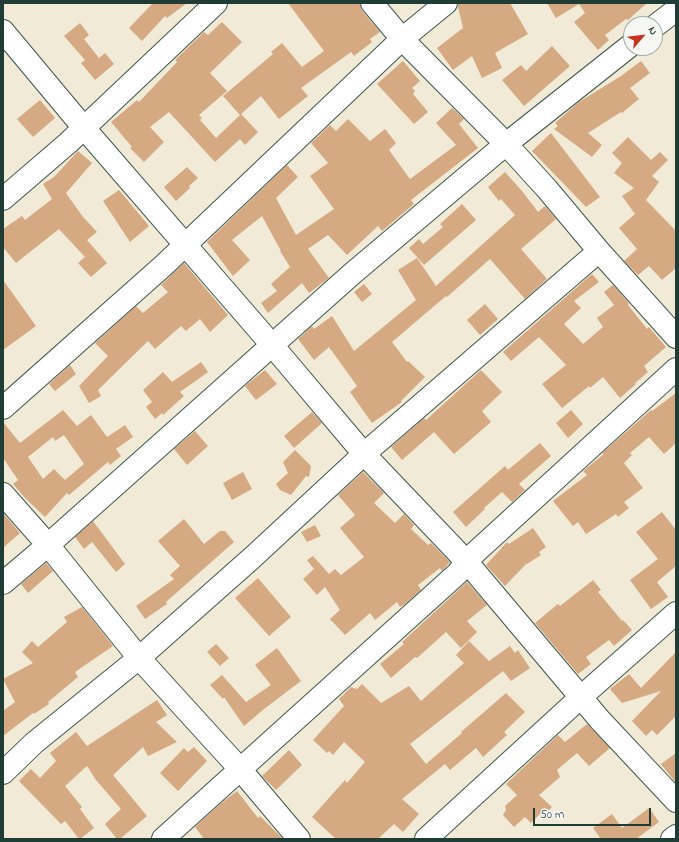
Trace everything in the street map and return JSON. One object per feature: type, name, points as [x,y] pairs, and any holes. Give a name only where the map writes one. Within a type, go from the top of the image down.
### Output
[{"type":"street","points":[[3,200],[84,128],[216,3]]},
{"type":"street","points":[[372,3],[402,39],[506,144],[547,189],[598,251],[676,337]]},
{"type":"street","points":[[3,408],[185,245],[402,39],[446,3]]},
{"type":"street","points":[[663,20],[676,10]]},
{"type":"street","points":[[3,31],[84,128],[272,345],[364,454],[466,561],[600,720],[676,801]]},
{"type":"street","points":[[3,583],[48,545],[359,268],[506,144],[623,51]]},
{"type":"street","points":[[3,773],[34,743],[139,658],[364,454],[598,251]]},
{"type":"street","points":[[163,839],[458,573],[466,561],[676,369]]},
{"type":"street","points":[[3,494],[48,545],[139,658],[240,769],[299,839]]},
{"type":"street","points":[[426,839],[676,613]]},
{"type":"street","points":[[672,839],[676,836]]},
{"type":"building","points":[[153,3],[187,3],[167,18],[165,16],[142,41],[129,28]]},
{"type":"building","points":[[288,3],[360,3],[362,11],[380,32],[370,39],[372,42],[354,56],[351,52],[301,88],[308,96],[279,119],[261,96],[240,115],[223,96],[273,54],[271,52],[282,43],[302,67],[324,51]]},
{"type":"building","points":[[458,3],[510,3],[528,34],[495,53],[502,68],[482,78],[472,56],[453,70],[437,48],[463,28]]},
{"type":"building","points":[[547,3],[647,3],[632,16],[623,16],[623,21],[605,35],[609,40],[598,50],[574,22],[585,13],[579,4],[556,18]]},
{"type":"building","points":[[222,22],[242,42],[210,73],[227,91],[199,115],[202,118],[200,120],[216,138],[241,114],[258,132],[245,145],[240,139],[215,162],[169,112],[150,127],[164,142],[144,162],[130,148],[132,147],[111,122],[137,100],[139,102],[177,62],[175,60],[204,32],[208,35]]},
{"type":"building","points":[[80,23],[89,35],[84,39],[99,58],[105,53],[114,64],[95,80],[81,63],[85,60],[64,36]]},
{"type":"building","points":[[552,46],[570,66],[524,106],[502,80],[521,65],[526,71]]},
{"type":"building","points":[[403,61],[420,81],[412,88],[415,91],[413,94],[428,112],[414,124],[377,84]]},
{"type":"building","points":[[641,61],[650,73],[630,88],[639,99],[622,113],[621,112],[588,133],[602,145],[592,157],[554,129],[558,126],[555,123],[579,102],[621,76]]},
{"type":"building","points":[[40,100],[55,118],[33,137],[17,119]]},
{"type":"building","points":[[452,108],[464,119],[459,124],[478,148],[411,200],[414,204],[382,231],[378,226],[347,255],[328,235],[308,249],[329,278],[309,293],[302,283],[268,313],[261,303],[277,291],[271,284],[290,267],[262,216],[232,240],[250,260],[233,276],[207,242],[287,165],[298,177],[276,198],[296,235],[334,209],[310,176],[328,163],[311,143],[330,125],[336,131],[348,119],[370,141],[385,129],[396,143],[389,150],[410,179],[456,145],[436,123]]},
{"type":"building","points":[[551,133],[600,197],[586,207],[532,151]]},
{"type":"building","points":[[628,137],[651,160],[660,152],[668,160],[652,176],[659,182],[646,200],[676,231],[676,268],[662,280],[649,266],[638,275],[624,261],[637,249],[619,228],[635,214],[622,196],[634,188],[614,173],[622,163],[612,153]]},
{"type":"building","points":[[78,151],[92,163],[66,193],[83,217],[97,232],[87,240],[107,263],[91,277],[78,263],[85,257],[59,229],[16,263],[3,247],[3,229],[22,216],[25,220],[52,199],[43,184],[54,177]]},
{"type":"building","points":[[187,167],[198,178],[176,201],[164,187]]},
{"type":"building","points":[[505,172],[538,212],[545,206],[556,219],[521,249],[547,279],[525,299],[490,259],[447,297],[446,296],[392,342],[407,362],[408,361],[425,377],[401,401],[402,402],[372,423],[350,392],[357,386],[329,347],[314,360],[298,339],[312,326],[314,329],[332,316],[354,351],[416,300],[398,270],[417,258],[436,286],[515,215],[501,199],[499,201],[488,187]]},
{"type":"building","points":[[119,190],[149,226],[130,242],[103,201]]},
{"type":"building","points":[[462,204],[476,220],[424,265],[409,248],[419,239],[423,244],[443,227],[440,224]]},
{"type":"building","points":[[184,263],[228,315],[210,332],[200,319],[186,331],[181,326],[155,349],[148,341],[98,390],[101,396],[89,403],[79,386],[108,356],[95,343],[136,306],[143,313],[168,292],[161,285]]},
{"type":"building","points":[[592,274],[599,282],[574,301],[581,308],[564,324],[583,344],[603,327],[597,318],[614,305],[604,292],[613,285],[627,301],[629,304],[628,305],[647,329],[649,327],[666,347],[644,366],[648,372],[620,398],[603,377],[590,388],[589,386],[562,408],[542,384],[566,365],[539,337],[511,361],[503,352]]},
{"type":"building","points":[[3,280],[36,326],[3,350]]},
{"type":"building","points":[[364,284],[372,294],[362,302],[354,292]]},
{"type":"building","points":[[485,304],[498,319],[480,335],[467,320]]},
{"type":"building","points":[[201,362],[208,372],[180,392],[184,396],[163,415],[162,413],[155,419],[146,407],[152,402],[143,390],[163,372],[172,382]]},
{"type":"building","points":[[70,365],[76,374],[55,391],[49,384]]},
{"type":"building","points":[[265,370],[277,384],[256,400],[245,386]]},
{"type":"building","points":[[481,370],[502,392],[482,411],[491,422],[454,454],[434,432],[402,460],[391,447],[424,418],[426,420]]},
{"type":"building","points":[[676,393],[676,443],[664,454],[649,437],[630,453],[632,455],[624,463],[643,488],[624,502],[629,508],[618,517],[616,514],[586,534],[578,522],[573,526],[553,501],[587,475],[583,471],[604,454],[602,453],[651,410],[652,411]]},
{"type":"building","points":[[63,410],[77,426],[91,415],[107,437],[125,425],[133,437],[116,449],[121,456],[110,465],[108,462],[69,495],[67,493],[45,517],[13,484],[18,480],[3,458],[3,422],[20,443]],"holes":[[[64,435],[84,464],[65,480],[54,469],[43,479],[28,457],[53,437],[55,441]]]},
{"type":"building","points":[[571,410],[583,424],[568,438],[556,423]]},
{"type":"building","points":[[312,412],[322,423],[294,448],[284,436]]},
{"type":"building","points":[[195,431],[208,446],[187,465],[174,449]]},
{"type":"building","points":[[540,443],[551,456],[519,484],[525,490],[512,502],[502,492],[466,527],[453,512],[505,466],[508,470]]},
{"type":"building","points":[[295,450],[311,466],[309,477],[306,476],[291,495],[280,490],[276,484],[288,473],[283,462]]},
{"type":"building","points":[[243,472],[252,489],[232,500],[223,483]]},
{"type":"building","points":[[363,472],[384,493],[374,503],[395,523],[404,514],[414,525],[411,529],[428,545],[431,543],[450,562],[442,571],[440,568],[418,585],[421,590],[405,604],[400,607],[397,602],[375,620],[370,613],[345,635],[330,619],[340,610],[325,587],[317,595],[303,579],[314,569],[307,560],[313,556],[329,574],[335,569],[341,575],[364,557],[340,528],[355,515],[338,495]]},
{"type":"building","points":[[662,512],[676,530],[676,566],[657,582],[668,597],[651,609],[630,580],[658,559],[636,532]]},
{"type":"building","points":[[3,513],[20,533],[3,548]]},
{"type":"building","points":[[184,519],[204,544],[220,531],[225,531],[234,542],[166,602],[167,604],[145,619],[136,606],[174,579],[170,575],[180,566],[158,541]]},
{"type":"building","points":[[93,521],[125,564],[116,572],[92,542],[84,549],[75,537]]},
{"type":"building","points":[[315,525],[321,536],[307,542],[301,532]]},
{"type":"building","points":[[533,528],[546,547],[539,552],[541,555],[527,563],[505,586],[486,565],[507,542],[509,544]]},
{"type":"building","points":[[46,563],[53,571],[28,593],[21,584]]},
{"type":"building","points":[[258,578],[291,617],[269,636],[235,598]]},
{"type":"building","points":[[593,580],[601,590],[598,592],[622,621],[623,620],[632,630],[614,646],[609,640],[586,657],[591,664],[578,674],[535,623],[558,604],[560,606]]},
{"type":"building","points":[[467,582],[487,605],[467,621],[477,632],[461,648],[446,632],[417,658],[415,657],[391,678],[380,664],[404,644],[402,642]]},
{"type":"building","points":[[82,607],[113,646],[75,672],[78,677],[48,702],[49,704],[34,714],[33,713],[3,736],[3,711],[15,702],[3,679],[33,663],[22,652],[32,641],[38,647],[67,622],[64,617]]},
{"type":"building","points":[[469,641],[489,661],[510,646],[515,653],[518,650],[530,668],[511,681],[503,671],[410,744],[426,764],[506,693],[525,712],[504,732],[507,735],[483,757],[476,748],[450,770],[445,764],[402,799],[419,814],[403,832],[394,824],[378,839],[336,839],[312,817],[345,780],[347,783],[365,762],[344,742],[333,755],[329,751],[327,753],[313,740],[344,706],[339,699],[351,687],[357,689],[362,684],[381,703],[409,686],[421,701],[464,663],[456,655]]},
{"type":"building","points":[[216,644],[229,658],[220,666],[207,652]]},
{"type":"building","points":[[277,648],[301,681],[244,726],[224,697],[223,699],[210,685],[222,675],[246,702],[271,685],[255,665]]},
{"type":"building","points":[[676,652],[676,716],[657,735],[652,730],[646,736],[632,721],[661,691],[622,703],[610,689],[629,674],[641,688]]},
{"type":"building","points":[[157,700],[167,715],[156,722],[177,742],[148,756],[143,747],[113,775],[147,816],[120,839],[117,839],[105,824],[121,809],[96,780],[87,766],[65,786],[82,807],[80,809],[94,828],[80,839],[65,821],[61,824],[19,781],[31,769],[40,778],[56,761],[50,753],[76,732],[87,746]]},
{"type":"building","points":[[587,724],[610,748],[589,766],[577,753],[557,770],[560,777],[539,795],[552,807],[542,817],[539,815],[531,823],[525,817],[514,827],[503,815],[506,810],[505,806],[517,795],[506,784],[558,735],[565,742]]},
{"type":"building","points":[[194,747],[207,761],[178,791],[160,773],[184,748],[188,752]]},
{"type":"building","points":[[289,750],[302,765],[276,790],[262,776]]},
{"type":"building","points":[[676,753],[676,783],[661,764]]},
{"type":"building","points":[[237,791],[258,818],[260,816],[283,839],[204,839],[195,827]]},
{"type":"building","points":[[649,808],[659,822],[636,839],[601,839],[593,828],[612,814],[622,828]]}]
